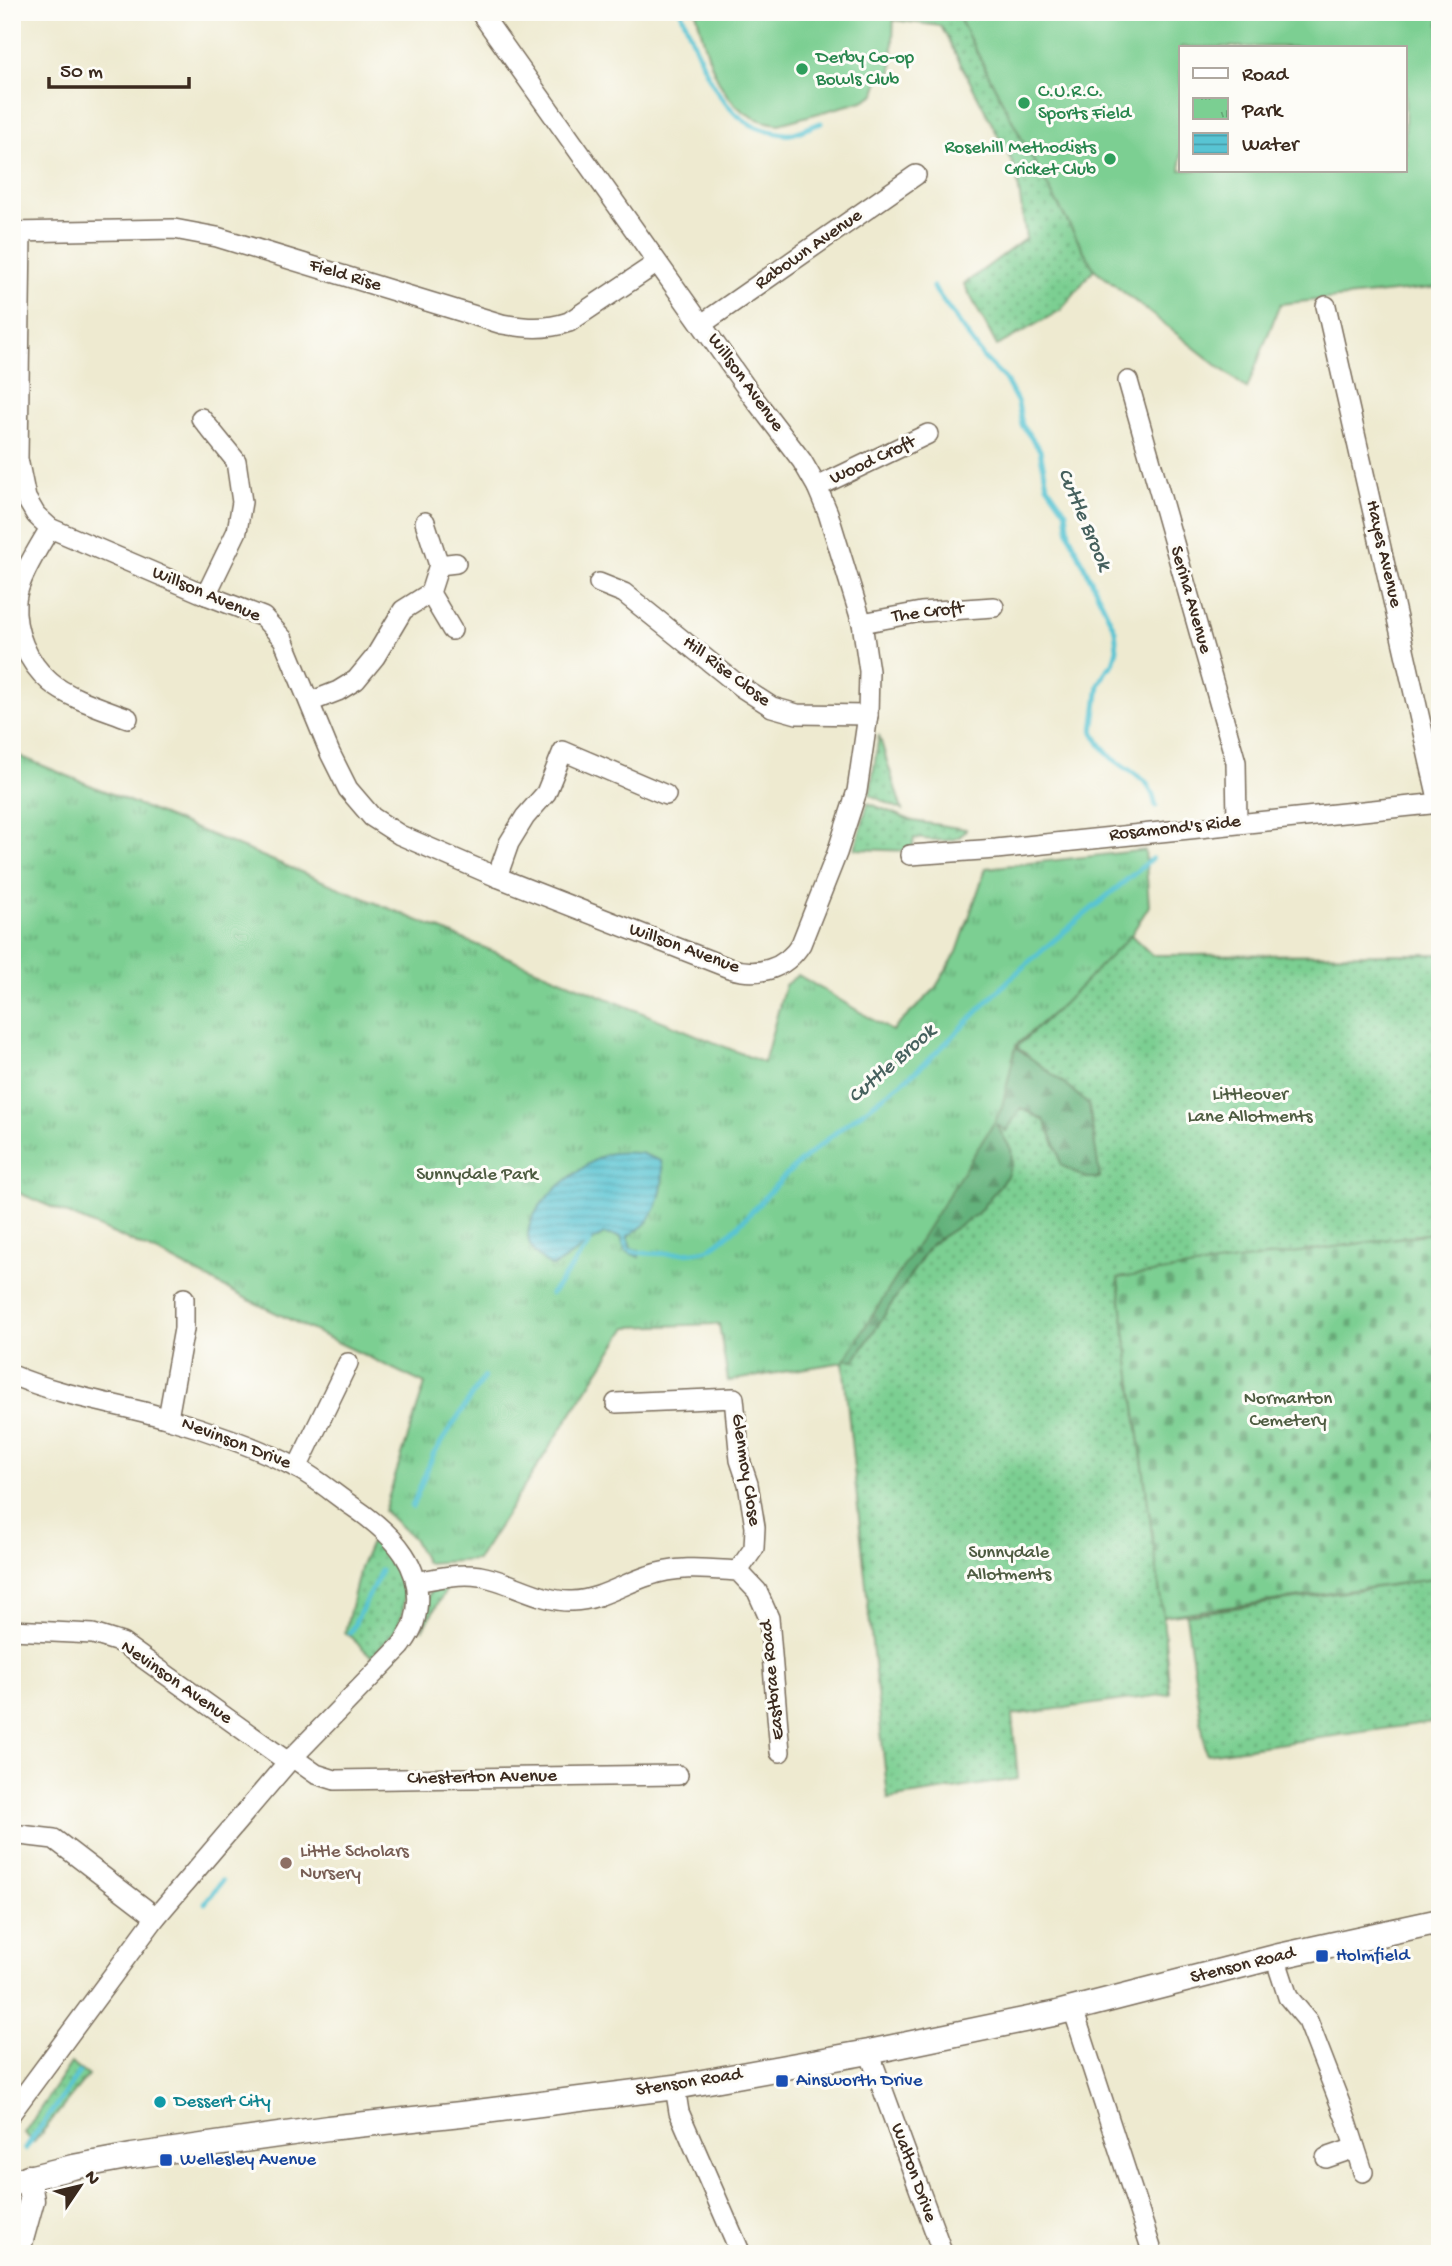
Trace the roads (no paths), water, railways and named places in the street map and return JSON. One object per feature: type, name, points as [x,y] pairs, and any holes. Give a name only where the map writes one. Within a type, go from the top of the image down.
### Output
[{"type":"street","name":"Willson Avenue","points":[[16,232],[18,459],[26,498],[36,514],[50,528],[206,596],[263,617],[283,639],[330,753],[348,789],[372,817],[400,835],[497,877],[729,968],[753,973],[773,969],[789,959],[801,944],[837,853],[857,791],[868,715],[869,671],[862,623],[828,513],[817,487],[787,440],[750,393],[480,12]]},
{"type":"street","name":"Rabown Avenue","points":[[702,324],[916,175]]},
{"type":"street","name":"Field Rise","points":[[16,232],[174,229],[217,237],[502,324],[530,329],[553,328],[569,322],[657,262]]},
{"type":"street","name":"Hayes Avenue","points":[[1325,306],[1440,803]]},
{"type":"street","name":"Serina Avenue","points":[[1128,381],[1236,762],[1237,822]]},
{"type":"street","points":[[201,418],[243,457],[242,502],[237,531],[206,596]]},
{"type":"street","name":"Wood Croft","points":[[817,487],[928,434]]},
{"type":"street","points":[[310,702],[338,691],[356,680],[375,657],[404,610],[430,593],[448,564],[425,522]]},
{"type":"street","points":[[50,528],[31,560],[16,599],[19,634],[30,659],[51,683],[128,718]]},
{"type":"street","name":"Hill Rise Close","points":[[599,583],[624,593],[741,687],[772,707],[797,715],[868,715]]},
{"type":"street","points":[[430,593],[452,630]]},
{"type":"street","name":"The Croft","points":[[862,623],[921,612],[994,607]]},
{"type":"street","points":[[497,877],[509,843],[525,817],[546,793],[563,751],[666,795]]},
{"type":"street","name":"Rosamond's Ride","points":[[910,855],[996,849],[1440,803]]},
{"type":"street","points":[[167,1418],[184,1329],[184,1298]]},
{"type":"street","points":[[298,1468],[348,1363]]},
{"type":"street","name":"Nevinson Drive","points":[[12,1374],[41,1387],[167,1418],[298,1468],[382,1526],[402,1550],[416,1581]]},
{"type":"street","name":"Glenmoy Close","points":[[615,1403],[734,1398],[740,1460],[755,1527],[754,1548],[738,1571]]},
{"type":"street","points":[[12,2112],[156,1917],[290,1759],[401,1646],[414,1625],[418,1603],[416,1581],[453,1576],[480,1576],[549,1598],[570,1601],[619,1589],[646,1576],[673,1569],[738,1571]]},
{"type":"street","name":"Eastbrae Road","points":[[738,1571],[757,1591],[769,1618],[780,1752]]},
{"type":"street","name":"Nevinson Avenue","points":[[12,1630],[93,1634],[122,1643],[290,1759]]},
{"type":"street","name":"Chesterton Avenue","points":[[290,1759],[316,1774],[335,1780],[678,1775]]},
{"type":"street","points":[[12,1835],[54,1839],[156,1917]]},
{"type":"street","name":"Stenson Road","points":[[20,2179],[132,2156],[328,2128],[675,2087],[869,2052],[1073,2009],[1275,1957],[1440,1921]]},
{"type":"street","points":[[1275,1957],[1288,1997],[1308,2021],[1363,2172]]},
{"type":"street","points":[[1073,2009],[1153,2254]]},
{"type":"street","name":"Walton Drive","points":[[869,2052],[943,2254]]},
{"type":"street","points":[[675,2087],[680,2112],[741,2254]]},
{"type":"street","points":[[1326,2158],[1355,2148]]},
{"type":"street","points":[[17,2254],[32,2200],[20,2179]]},
{"type":"water","points":[[612,1153],[640,1153],[661,1161],[663,1176],[652,1216],[628,1236],[631,1249],[639,1250],[639,1257],[625,1251],[621,1237],[604,1234],[553,1267],[538,1257],[530,1245],[528,1233],[531,1221],[547,1198],[569,1178],[601,1157]]},
{"type":"waterway","name":"Cuttle Brook","points":[[681,12],[714,86],[739,116],[755,126],[786,134],[821,123]]},
{"type":"waterway","name":"Cuttle Brook","points":[[933,287],[984,358],[1005,379],[1018,403],[1022,425],[1040,450],[1047,485],[1066,512],[1069,534],[1115,630],[1117,649],[1113,664],[1099,685],[1093,732],[1112,758],[1146,782],[1156,806]]},
{"type":"waterway","name":"Cuttle Brook","points":[[632,1251],[696,1252],[710,1248],[721,1240],[796,1166],[915,1072],[1022,968],[1152,859]]},
{"type":"waterway","name":"Cuttle Brook","points":[[551,1294],[590,1243]]},
{"type":"waterway","name":"Cuttle Brook","points":[[412,1507],[433,1455],[484,1377]]},
{"type":"waterway","name":"Cuttle Brook","points":[[350,1633],[381,1571]]},
{"type":"waterway","name":"Cuttle Brook","points":[[205,1903],[222,1881]]},
{"type":"waterway","name":"Cuttle Brook","points":[[25,2149],[79,2073]]},
{"type":"place","name":"Derby Co-op Bowls Club","points":[[802,69]]},
{"type":"place","name":"C.U.R.C. Sports Field","points":[[1024,103]]},
{"type":"place","name":"Rosehill Methodists Cricket Club","points":[[1110,159]]},
{"type":"place","name":"Little Scholars Nursery","points":[[286,1863]]},
{"type":"place","name":"Holmfield","points":[[1322,1956]]},
{"type":"place","name":"Ainsworth Drive","points":[[782,2081]]},
{"type":"place","name":"Dessert City","points":[[160,2102]]},
{"type":"place","name":"Wellesley Avenue","points":[[166,2160]]},
{"type":"park label","name":"Littleover Lane Allotments","points":[[1250,1106]]},
{"type":"park label","name":"Sunnydale Park","points":[[477,1175]]},
{"type":"park label","name":"Normanton Cemetery","points":[[1288,1410]]},
{"type":"park label","name":"Sunnydale Allotments","points":[[1009,1564]]}]
